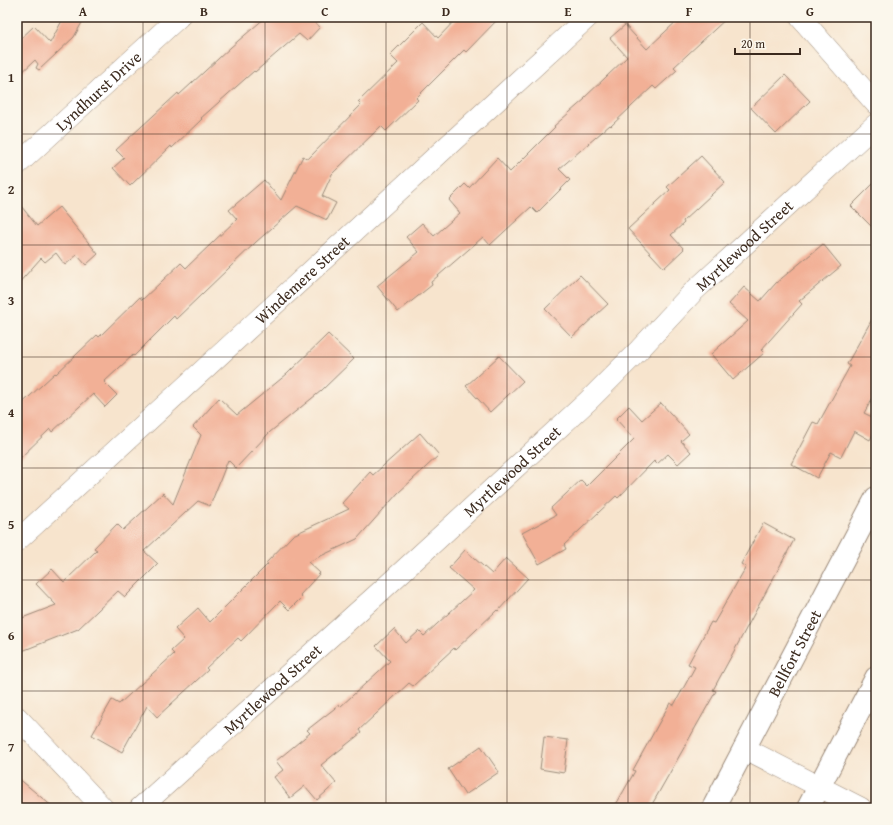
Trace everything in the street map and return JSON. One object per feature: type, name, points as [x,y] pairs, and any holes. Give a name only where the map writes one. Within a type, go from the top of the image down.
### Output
[{"type":"main road","name":"Bellfort Street","points":[[713,808],[876,498]]},
{"type":"main road","points":[[808,808],[876,678]]},
{"type":"street","name":"Lyndhurst Drive","points":[[17,165],[179,17]]},
{"type":"street","name":"Windemere Street","points":[[17,541],[588,17]]},
{"type":"street","points":[[800,17],[876,104]]},
{"type":"street","name":"Myrtlewood Street","points":[[140,808],[381,591],[588,401],[639,350],[692,292],[876,124]]},
{"type":"street","points":[[17,717],[103,808]]},
{"type":"street","points":[[744,748],[861,808]]},
{"type":"building","points":[[64,17],[85,17],[74,37],[39,70],[36,68],[38,64],[35,60],[17,77],[17,42],[34,26],[50,43]]},
{"type":"building","points":[[266,17],[320,17],[314,22],[320,27],[307,41],[299,34],[255,72],[254,71],[201,118],[202,119],[172,148],[171,146],[130,186],[113,168],[124,158],[116,150],[178,93],[179,95]]},
{"type":"building","points":[[458,17],[500,17],[466,52],[464,50],[416,98],[418,100],[386,131],[381,126],[332,174],[322,196],[336,203],[327,220],[297,206],[256,242],[176,319],[174,316],[134,356],[133,355],[104,382],[117,395],[105,407],[93,394],[52,432],[50,429],[17,461],[17,408],[97,335],[99,337],[140,297],[142,300],[181,263],[186,268],[237,219],[229,210],[264,180],[281,200],[303,156],[308,159],[361,105],[358,102],[398,63],[390,55],[423,22],[438,38]]},
{"type":"building","points":[[681,17],[728,17],[674,67],[677,70],[656,89],[653,86],[611,126],[610,125],[559,169],[570,180],[537,213],[531,207],[490,245],[483,237],[431,282],[432,285],[398,312],[377,286],[419,252],[406,237],[422,223],[434,236],[460,213],[449,200],[465,184],[469,188],[497,158],[510,172],[555,127],[554,126],[585,99],[584,98],[627,57],[610,38],[625,25],[647,49]]},
{"type":"building","points":[[785,75],[810,101],[776,134],[751,108]]},
{"type":"building","points":[[701,156],[725,182],[683,221],[684,223],[671,235],[684,249],[664,268],[628,229],[670,190],[667,187]]},
{"type":"building","points":[[876,181],[876,231],[851,206]]},
{"type":"building","points":[[17,201],[37,226],[59,207],[98,254],[86,265],[77,255],[65,265],[56,253],[45,262],[41,258],[17,285]]},
{"type":"building","points":[[823,244],[841,266],[799,301],[802,304],[761,350],[764,353],[733,380],[711,354],[748,321],[729,304],[744,287],[760,301],[776,283]]},
{"type":"building","points":[[580,275],[608,304],[572,337],[545,309]]},
{"type":"building","points":[[876,312],[876,392],[864,413],[876,419],[876,428],[870,440],[854,431],[841,457],[831,452],[817,478],[791,464],[813,422],[818,424],[850,366],[847,364]]},
{"type":"building","points":[[328,334],[354,359],[321,391],[270,432],[236,468],[228,460],[210,506],[198,501],[144,551],[158,564],[125,597],[118,591],[78,629],[17,653],[17,620],[56,605],[36,584],[52,569],[64,582],[97,550],[94,548],[117,524],[123,530],[163,493],[173,504],[201,435],[193,427],[219,398],[237,415],[287,374]]},
{"type":"building","points":[[499,356],[523,381],[490,412],[466,386]]},
{"type":"building","points":[[661,403],[689,434],[681,441],[691,452],[678,464],[668,454],[657,464],[654,461],[618,498],[616,496],[564,545],[566,549],[539,564],[522,533],[556,515],[551,508],[581,480],[587,486],[634,439],[616,419],[629,406],[642,420]]},
{"type":"building","points":[[420,433],[439,455],[398,493],[357,539],[308,562],[320,573],[300,595],[302,597],[289,610],[280,601],[241,641],[238,638],[206,668],[208,670],[157,717],[147,706],[122,752],[92,735],[112,700],[119,704],[174,654],[171,651],[184,639],[175,629],[198,608],[210,622],[268,564],[266,563],[293,535],[349,509],[342,503],[370,472],[373,475]]},
{"type":"building","points":[[763,523],[794,540],[713,690],[716,691],[650,808],[614,808],[670,703],[674,705],[695,667],[688,664],[711,622],[714,623],[746,567],[741,564]]},
{"type":"building","points":[[465,550],[492,574],[506,558],[528,578],[498,611],[497,610],[455,650],[454,648],[413,686],[409,683],[359,730],[361,733],[321,765],[336,783],[317,800],[305,786],[290,798],[274,777],[283,770],[276,761],[310,733],[307,730],[339,705],[340,707],[390,661],[376,646],[394,629],[406,643],[419,631],[424,636],[474,590],[449,568]]},
{"type":"building","points":[[544,737],[568,740],[564,773],[540,769]]},
{"type":"building","points":[[481,746],[499,772],[465,795],[448,769]]},
{"type":"building","points":[[17,777],[54,808],[17,808]]}]
